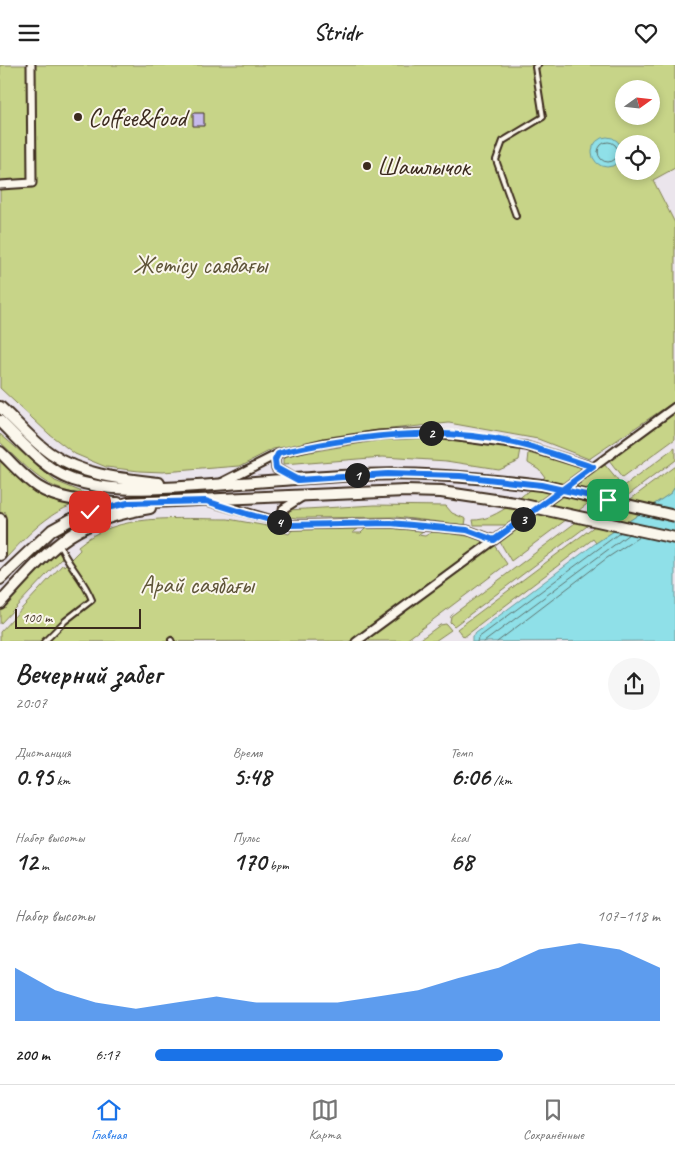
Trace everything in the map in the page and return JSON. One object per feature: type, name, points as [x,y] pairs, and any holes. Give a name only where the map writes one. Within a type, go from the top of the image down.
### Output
[{"type":"main road","points":[[0,407],[52,455],[84,470],[107,477],[185,487]]},
{"type":"main road","points":[[0,421],[55,471],[89,485],[122,489],[214,486],[341,476],[414,474],[460,476],[541,485],[675,516]]},
{"type":"main road","points":[[0,452],[36,486],[52,494],[69,499],[128,503],[405,491],[442,492],[514,503],[675,539]]},
{"type":"main road","points":[[0,603],[58,542],[94,521],[139,509],[193,501]]},
{"type":"main road","points":[[0,579],[52,530],[72,519],[128,503]]},
{"type":"main road","points":[[0,519],[0,555]]},
{"type":"street","points":[[0,185],[32,183],[31,65]]},
{"type":"street","points":[[356,641],[675,407]]},
{"type":"street","points":[[214,486],[278,454],[343,440],[379,435],[427,433],[526,446],[593,467]]},
{"type":"street","points":[[278,454],[275,460],[276,468],[298,480]]},
{"type":"street","points":[[290,525],[284,520],[282,509],[306,495]]},
{"type":"street","points":[[206,501],[290,525],[390,523],[467,530],[494,540]]},
{"type":"lane","points":[[516,215],[496,160],[502,141],[543,117],[536,67],[538,65]]},
{"type":"lane","points":[[44,641],[64,621],[92,600],[86,583],[65,558],[58,542]]},
{"type":"green space","name":"Жетісу саябағы","points":[[0,65],[675,65],[675,168],[660,176],[660,135],[615,135],[615,180],[653,180],[675,223],[675,401],[589,459],[538,439],[449,423],[371,431],[273,449],[240,466],[163,472],[139,471],[106,467],[75,454],[49,434],[0,388]]},
{"type":"green space","points":[[675,412],[675,439],[622,478],[609,461]]},
{"type":"green space","points":[[0,434],[55,481],[92,496],[62,490],[41,479],[0,442]]},
{"type":"green space","points":[[410,438],[453,439],[521,449],[519,460],[498,469],[447,461],[383,457],[283,465],[283,459],[287,456],[380,440]]},
{"type":"green space","points":[[675,448],[675,460],[454,626],[450,622],[451,616]]},
{"type":"green space","points":[[529,453],[579,466],[581,471],[506,525],[474,525],[473,520],[492,516],[501,511],[545,477],[539,469],[528,462]]},
{"type":"green space","points":[[0,461],[25,484],[43,497],[63,504],[75,504],[46,520],[29,534],[6,558],[5,511],[0,518]]},
{"type":"green space","points":[[604,464],[618,481],[511,561],[500,542]]},
{"type":"green space","points":[[675,466],[675,487],[671,493],[596,543],[593,539],[464,637],[457,629]]},
{"type":"green space","points":[[375,505],[446,506],[452,513],[466,519],[465,525],[396,517],[296,518],[290,517],[288,510]]},
{"type":"green space","name":"Арай саябағы","points":[[228,519],[284,529],[282,532],[289,534],[293,529],[358,529],[352,533],[361,533],[367,527],[424,530],[418,535],[425,536],[434,531],[480,538],[483,542],[482,544],[494,545],[507,564],[405,641],[0,641],[0,632],[63,564],[64,566],[80,550],[78,546],[94,535],[111,527],[149,520]]},
{"type":"green space","points":[[58,551],[62,558],[0,624],[0,610]]},
{"type":"green space","points":[[446,624],[451,630],[435,641],[418,641],[440,625]]},
{"type":"water","points":[[601,138],[615,139],[615,165],[607,167],[601,166],[593,158],[593,146]]},
{"type":"water","points":[[675,487],[675,641],[472,641],[472,636],[596,543],[671,493]]},
{"type":"building","points":[[193,113],[204,113],[204,126],[193,126]]},
{"type":"place","name":"Coffee&food","points":[[78,117]]},
{"type":"place","name":"Шашлычок","points":[[367,166]]},
{"type":"route","points":[[90,512],[128,503],[206,501],[290,525],[390,523],[467,530],[494,540],[523,519],[558,493],[593,467],[526,446],[427,433],[379,435],[324,443],[284,452],[278,454],[275,460],[276,468],[298,480],[387,474],[460,476],[541,485],[608,500]]}]
